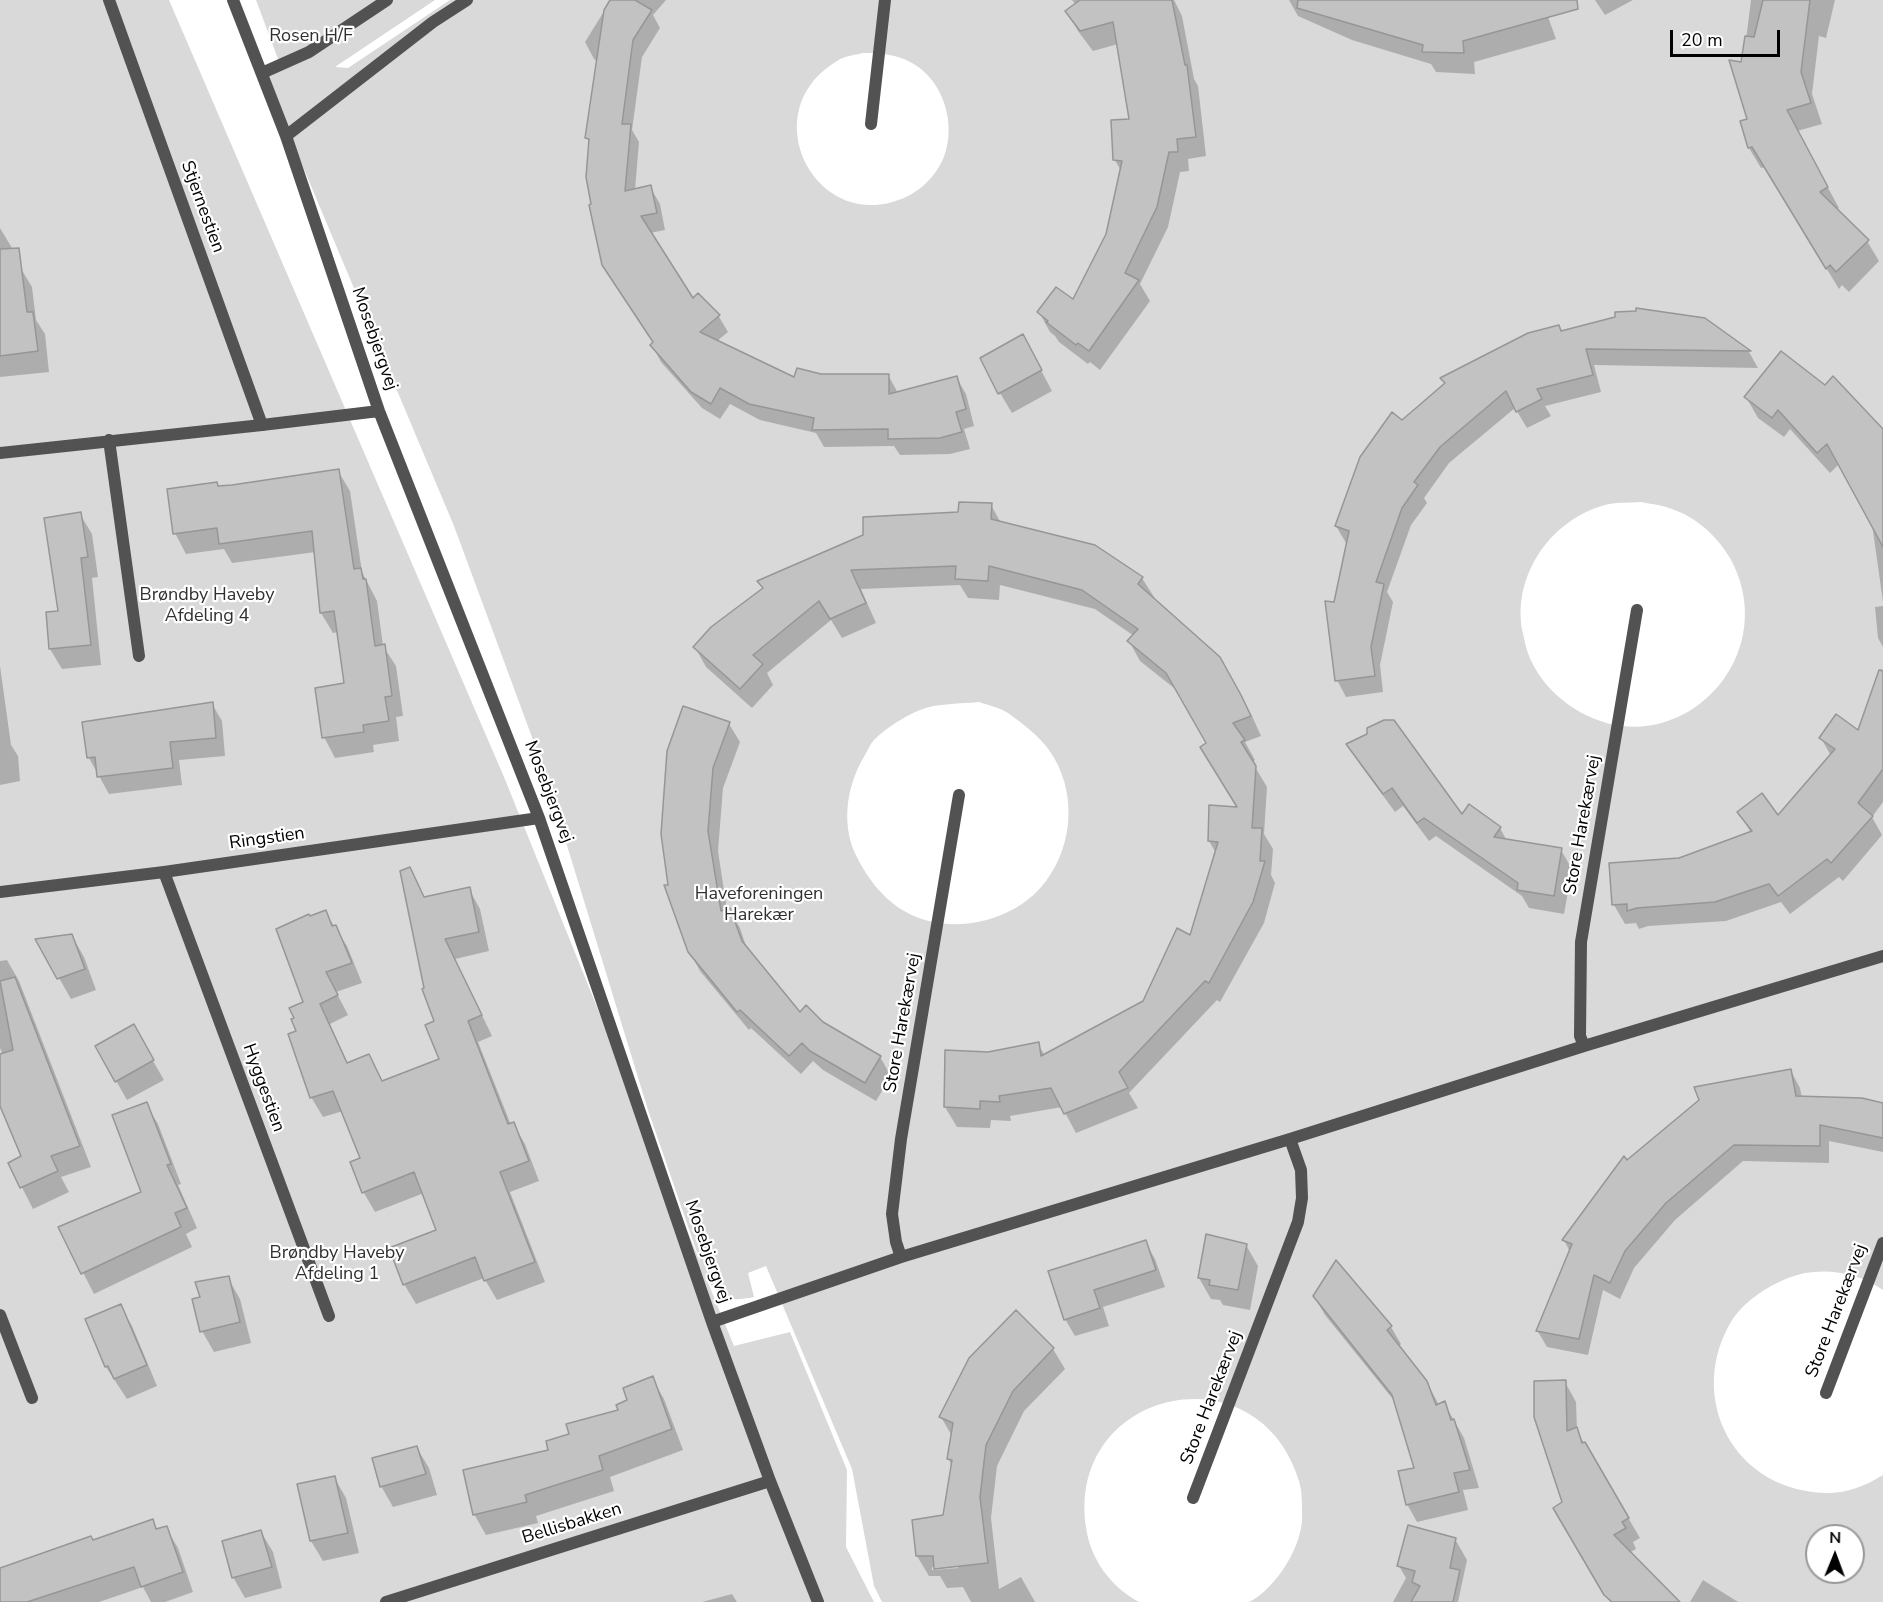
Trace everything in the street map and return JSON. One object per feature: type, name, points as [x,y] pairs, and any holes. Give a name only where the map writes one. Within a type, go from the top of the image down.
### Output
[{"type":"street","name":"Stjernestien","points":[[109,0],[262,425]]},
{"type":"street","name":"Mosebjergvej","points":[[233,0],[286,136],[379,411],[539,818],[712,1322],[770,1481],[818,1602]]},
{"type":"street","points":[[262,73],[309,52],[387,0]]},
{"type":"street","points":[[286,136],[433,22],[467,0]]},
{"type":"street","points":[[871,124],[885,0]]},
{"type":"street","points":[[0,453],[379,411]]},
{"type":"street","points":[[109,440],[139,656]]},
{"type":"street","name":"Store Harekærvej","points":[[1584,1046],[1580,1036],[1581,942],[1637,610]]},
{"type":"street","name":"Store Harekærvej","points":[[901,1257],[896,1242],[892,1214],[902,1139],[959,795]]},
{"type":"street","name":"Ringstien","points":[[0,892],[164,872],[539,818]]},
{"type":"street","name":"Hyggestien","points":[[164,872],[329,1316]]},
{"type":"street","points":[[712,1322],[901,1257],[1883,956]]},
{"type":"street","name":"Store Harekærvej","points":[[1193,1498],[1298,1222],[1302,1198],[1302,1170],[1290,1139]]},
{"type":"street","name":"Store Harekærvej","points":[[1826,1393],[1883,1243]]},
{"type":"street","points":[[0,1315],[32,1398]]},
{"type":"street","name":"Bellisbakken","points":[[386,1602],[770,1481]]},
{"type":"green space","points":[[0,0],[169,0],[504,777],[702,1267],[648,1110],[543,767],[454,526],[261,67],[281,67],[256,0],[435,0],[335,67],[348,68],[450,0],[1883,0],[1883,1290],[1861,1278],[1837,1272],[1812,1272],[1788,1278],[1763,1291],[1736,1315],[1719,1348],[1714,1374],[1715,1400],[1722,1425],[1734,1447],[1752,1466],[1774,1481],[1801,1490],[1834,1493],[1863,1486],[1883,1475],[1883,1602],[1249,1602],[1269,1587],[1294,1551],[1302,1524],[1300,1485],[1277,1439],[1246,1412],[1208,1400],[1170,1402],[1134,1416],[1105,1443],[1088,1480],[1086,1527],[1092,1550],[1111,1580],[1139,1602],[882,1602],[874,1586],[852,1469],[766,1266],[748,1273],[754,1297],[732,1299],[726,1297],[707,1280],[734,1346],[790,1332],[847,1470],[846,1547],[874,1602],[0,1602]],"holes":[[[863,53],[894,56],[922,70],[938,89],[949,125],[944,157],[931,178],[920,189],[906,197],[874,205],[846,200],[822,185],[806,164],[798,137],[799,110],[812,83],[837,61]],[[1641,502],[1681,512],[1705,528],[1719,542],[1730,558],[1743,595],[1744,632],[1733,665],[1712,693],[1685,714],[1653,725],[1617,725],[1580,712],[1561,699],[1545,683],[1528,654],[1521,624],[1522,601],[1533,563],[1557,532],[1590,510],[1609,504]],[[979,702],[1008,713],[1024,725],[1049,750],[1058,765],[1068,799],[1067,834],[1055,866],[1046,881],[1018,907],[981,921],[962,924],[923,920],[897,907],[889,900],[875,886],[858,860],[850,839],[847,814],[854,777],[871,743],[896,723],[927,708]]]},
{"type":"building","points":[[610,0],[635,0],[652,10],[633,40],[622,124],[631,124],[625,191],[651,185],[657,213],[641,216],[693,298],[698,293],[720,315],[700,332],[794,377],[797,368],[821,374],[889,374],[889,394],[957,376],[966,409],[956,412],[962,432],[940,438],[888,439],[888,429],[812,430],[814,418],[749,404],[720,388],[711,404],[691,392],[650,345],[653,342],[602,265],[589,205],[591,204],[586,177],[589,139],[585,138],[604,10]]},
{"type":"building","points":[[1080,0],[1172,0],[1185,65],[1187,65],[1196,137],[1177,139],[1178,152],[1169,152],[1157,207],[1125,273],[1139,280],[1089,351],[1078,343],[1076,345],[1046,322],[1048,321],[1037,312],[1056,287],[1073,299],[1106,234],[1122,161],[1113,160],[1111,120],[1129,119],[1113,22],[1080,31],[1065,11]]},
{"type":"building","points":[[1298,0],[1577,0],[1578,9],[1463,41],[1464,53],[1422,52],[1423,45],[1297,8]]},
{"type":"building","points":[[1763,0],[1810,0],[1801,72],[1811,103],[1787,110],[1828,187],[1820,192],[1869,240],[1836,272],[1830,265],[1826,269],[1752,147],[1748,148],[1740,121],[1747,119],[1729,60],[1741,62],[1745,36],[1754,37]]},
{"type":"building","points":[[19,248],[27,312],[33,312],[38,351],[0,356],[0,249]]},
{"type":"building","points":[[1636,308],[1705,318],[1751,351],[1586,349],[1593,375],[1537,389],[1542,399],[1516,412],[1506,391],[1440,447],[1414,482],[1418,485],[1402,508],[1376,582],[1384,584],[1371,647],[1375,676],[1335,681],[1325,601],[1334,602],[1349,531],[1335,526],[1360,457],[1392,412],[1402,420],[1445,383],[1440,378],[1528,333],[1559,325],[1561,331],[1615,317],[1615,312],[1636,311]]},
{"type":"building","points":[[1023,334],[1042,370],[998,394],[980,358]]},
{"type":"building","points":[[1781,351],[1825,385],[1833,376],[1883,429],[1883,547],[1827,444],[1817,453],[1778,410],[1772,418],[1744,397]]},
{"type":"building","points":[[339,469],[354,569],[361,568],[363,579],[366,579],[375,646],[385,644],[392,696],[385,697],[389,721],[363,725],[364,732],[322,738],[315,688],[344,683],[334,611],[320,613],[312,531],[219,544],[217,528],[173,534],[167,489],[217,482],[218,486],[232,485]]},
{"type":"building","points":[[959,502],[992,503],[991,519],[1095,545],[1143,577],[1138,584],[1220,657],[1251,716],[1233,723],[1245,740],[1241,742],[1256,766],[1252,828],[1262,828],[1260,861],[1265,861],[1253,902],[1209,983],[1205,981],[1119,1072],[1128,1088],[1064,1114],[1051,1088],[999,1096],[1000,1102],[980,1101],[980,1109],[944,1107],[945,1050],[988,1052],[1039,1042],[1041,1056],[1143,1001],[1177,928],[1190,935],[1218,842],[1208,841],[1209,805],[1237,807],[1200,747],[1206,743],[1166,673],[1127,641],[1138,629],[1082,590],[989,566],[988,581],[955,579],[956,566],[851,570],[866,603],[830,619],[819,601],[753,655],[763,664],[740,689],[693,647],[711,627],[763,588],[757,581],[863,535],[863,517],[958,512]]},
{"type":"building","points":[[81,512],[88,557],[81,558],[91,645],[49,649],[46,612],[58,611],[44,518]]},
{"type":"building","points":[[1879,670],[1883,671],[1883,769],[1858,803],[1873,816],[1831,863],[1827,859],[1778,896],[1769,884],[1715,902],[1637,908],[1627,911],[1627,904],[1612,905],[1609,863],[1679,858],[1752,831],[1737,812],[1762,793],[1778,815],[1835,749],[1819,738],[1836,714],[1858,730]]},
{"type":"building","points":[[213,702],[216,738],[170,742],[173,768],[97,777],[95,757],[87,758],[82,722]]},
{"type":"building","points":[[683,706],[730,722],[713,768],[708,831],[721,911],[730,908],[742,941],[800,1012],[806,1005],[823,1022],[881,1056],[865,1083],[810,1051],[802,1043],[789,1056],[740,1010],[737,1012],[688,952],[664,885],[668,885],[661,834],[667,751]]},
{"type":"building","points":[[1384,720],[1394,720],[1462,814],[1469,804],[1501,827],[1494,837],[1562,848],[1554,896],[1517,890],[1518,883],[1424,818],[1417,823],[1392,788],[1383,794],[1346,744],[1367,734],[1367,728]]},
{"type":"building","points":[[410,867],[424,897],[470,887],[479,932],[445,939],[482,1015],[468,1021],[508,1124],[514,1122],[529,1161],[500,1172],[535,1262],[484,1281],[475,1257],[403,1285],[389,1248],[436,1230],[414,1172],[362,1193],[350,1162],[360,1158],[333,1091],[310,1098],[288,1034],[296,1031],[291,1019],[294,1018],[289,1008],[303,1002],[276,929],[309,914],[310,916],[326,910],[332,926],[336,925],[352,963],[326,972],[338,995],[320,1004],[347,1063],[369,1054],[382,1081],[439,1059],[425,1025],[434,1021],[422,989],[424,988],[400,871]]},
{"type":"building","points":[[72,934],[85,969],[57,979],[35,939]]},
{"type":"building","points":[[15,977],[80,1146],[51,1156],[58,1171],[20,1188],[8,1163],[21,1156],[0,1106],[0,1054],[13,1050],[0,981]]},
{"type":"building","points":[[134,1024],[154,1060],[115,1082],[95,1046]]},
{"type":"building","points":[[1791,1069],[1796,1096],[1862,1098],[1883,1103],[1883,1138],[1820,1125],[1820,1146],[1734,1145],[1666,1203],[1625,1251],[1610,1283],[1594,1275],[1579,1339],[1536,1331],[1572,1244],[1562,1240],[1624,1156],[1627,1160],[1699,1100],[1694,1087]]},
{"type":"building","points":[[147,1102],[171,1164],[167,1165],[187,1208],[175,1213],[181,1227],[81,1274],[58,1227],[141,1192],[112,1115]]},
{"type":"building","points":[[1206,1234],[1247,1244],[1238,1290],[1209,1285],[1210,1280],[1198,1278]]},
{"type":"building","points":[[1146,1240],[1156,1270],[1094,1290],[1100,1308],[1064,1320],[1048,1271]]},
{"type":"building","points":[[1336,1260],[1392,1326],[1387,1330],[1427,1381],[1436,1405],[1445,1401],[1451,1420],[1454,1419],[1470,1470],[1454,1473],[1459,1492],[1406,1505],[1398,1471],[1414,1468],[1392,1395],[1313,1296]]},
{"type":"building","points":[[229,1276],[240,1322],[200,1332],[192,1299],[200,1297],[195,1282]]},
{"type":"building","points":[[121,1304],[147,1365],[114,1379],[108,1366],[105,1367],[85,1319]]},
{"type":"building","points":[[1016,1310],[1054,1348],[1013,1391],[986,1445],[980,1497],[988,1563],[934,1569],[933,1556],[916,1556],[912,1520],[943,1515],[952,1460],[947,1459],[953,1423],[939,1417],[969,1358]]},
{"type":"building","points":[[653,1376],[672,1429],[599,1456],[603,1470],[525,1495],[527,1502],[473,1515],[463,1470],[548,1450],[546,1441],[569,1434],[566,1424],[618,1410],[616,1405],[627,1400],[623,1388]]},
{"type":"building","points":[[1566,1380],[1567,1431],[1577,1427],[1582,1443],[1585,1442],[1629,1518],[1622,1522],[1626,1528],[1614,1535],[1680,1602],[1612,1602],[1604,1595],[1553,1508],[1562,1502],[1534,1417],[1534,1381]]},
{"type":"building","points":[[417,1446],[426,1474],[380,1487],[372,1458]]},
{"type":"building","points":[[335,1476],[348,1533],[310,1541],[297,1484]]},
{"type":"building","points":[[153,1519],[156,1529],[167,1526],[183,1572],[141,1587],[134,1567],[27,1602],[0,1602],[0,1568],[91,1536],[93,1540]]},
{"type":"building","points":[[1408,1525],[1456,1538],[1450,1568],[1460,1570],[1453,1602],[1411,1602],[1420,1586],[1412,1582],[1415,1571],[1397,1566]]},
{"type":"building","points":[[261,1530],[272,1567],[232,1578],[222,1541]]},
{"type":"park label","name":"Rosen H/F","points":[[311,37]]},
{"type":"park label","name":"Brøndby Haveby Afdeling 4","points":[[207,606]]},
{"type":"park label","name":"Haveforeningen Harekær","points":[[759,905]]},
{"type":"park label","name":"Brøndby Haveby Afdeling 1","points":[[337,1264]]}]
